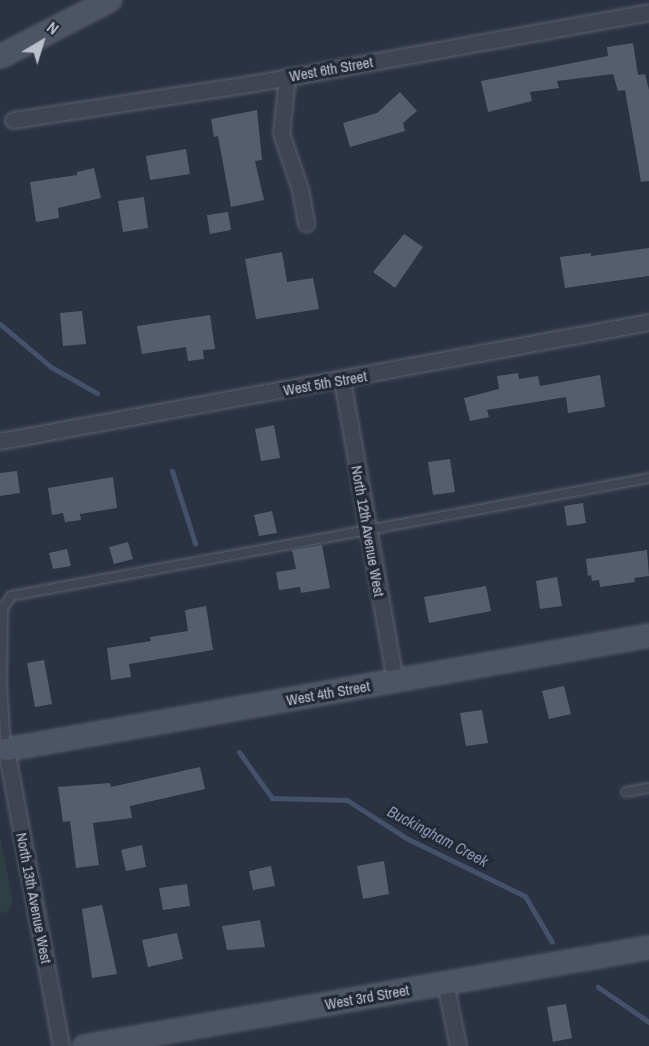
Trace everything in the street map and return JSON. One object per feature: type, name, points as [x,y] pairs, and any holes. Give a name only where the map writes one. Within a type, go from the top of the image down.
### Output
[{"type":"street","points":[[0,56],[109,0]]},
{"type":"street","name":"West 6th Street","points":[[13,120],[287,77],[649,12]]},
{"type":"street","points":[[287,77],[281,133],[300,189],[306,223]]},
{"type":"street","name":"West 5th Street","points":[[0,441],[649,322]]},
{"type":"street","name":"North 12th Avenue West","points":[[342,380],[395,681]]},
{"type":"street","name":"West 4th Street","points":[[6,749],[649,635]]},
{"type":"street","name":"North 13th Avenue West","points":[[6,749],[61,1046]]},
{"type":"street","name":"West 3rd Street","points":[[84,1046],[649,947]]},
{"type":"street","points":[[446,983],[458,1046]]},
{"type":"lane","points":[[6,749],[2,684],[3,608],[11,596],[649,478]]},
{"type":"lane","points":[[627,792],[649,788]]},
{"type":"shaded area","points":[[0,835],[13,903],[7,912],[0,913]]},
{"type":"building","points":[[633,43],[638,75],[645,74],[649,90],[649,181],[641,182],[625,90],[618,91],[613,74],[557,81],[559,88],[530,92],[532,101],[488,112],[481,81],[608,56],[607,47]]},
{"type":"building","points":[[400,92],[417,111],[403,123],[405,131],[350,147],[343,123],[377,113]]},
{"type":"building","points":[[257,110],[262,160],[255,161],[264,200],[231,207],[218,136],[214,137],[211,119]]},
{"type":"building","points":[[186,149],[190,174],[150,180],[146,156]]},
{"type":"building","points":[[94,168],[101,198],[58,208],[59,218],[36,222],[30,182],[77,175],[77,172]]},
{"type":"building","points":[[144,197],[148,228],[123,232],[118,201]]},
{"type":"building","points":[[228,212],[231,230],[210,234],[207,215]]},
{"type":"building","points":[[404,234],[423,247],[395,288],[373,272]]},
{"type":"building","points":[[649,248],[649,276],[565,288],[560,257],[591,253],[591,256]]},
{"type":"building","points":[[282,252],[287,282],[313,278],[319,309],[256,319],[245,259]]},
{"type":"building","points":[[82,311],[86,344],[63,346],[60,313]]},
{"type":"building","points":[[210,315],[215,349],[203,350],[204,359],[188,361],[186,347],[142,354],[137,326]]},
{"type":"building","points":[[518,373],[519,379],[538,376],[540,386],[600,375],[605,407],[568,413],[566,397],[487,410],[489,417],[470,421],[464,398],[499,389],[497,376]]},
{"type":"building","points":[[274,425],[280,458],[261,461],[255,429]]},
{"type":"building","points":[[450,459],[455,492],[433,495],[428,462]]},
{"type":"building","points":[[17,471],[20,493],[0,496],[0,473]]},
{"type":"building","points":[[113,477],[117,508],[80,514],[81,520],[65,522],[63,513],[52,515],[48,488]]},
{"type":"building","points":[[583,503],[586,523],[567,526],[564,506]]},
{"type":"building","points":[[272,511],[277,533],[259,536],[254,515]]},
{"type":"building","points":[[128,542],[133,559],[114,564],[109,547]]},
{"type":"building","points":[[322,545],[330,588],[301,593],[300,587],[279,590],[276,572],[296,569],[292,550]]},
{"type":"building","points":[[67,549],[71,566],[53,569],[49,553]]},
{"type":"building","points":[[647,550],[649,576],[634,578],[635,582],[600,587],[599,580],[592,581],[591,575],[588,576],[586,559]]},
{"type":"building","points":[[557,577],[562,606],[540,609],[536,581]]},
{"type":"building","points":[[486,586],[491,611],[429,623],[424,597]]},
{"type":"building","points":[[206,606],[213,650],[129,664],[131,677],[111,680],[107,648],[151,641],[150,637],[188,631],[185,610]]},
{"type":"building","points":[[44,660],[52,704],[35,707],[27,663]]},
{"type":"building","points":[[564,686],[571,714],[549,719],[542,691]]},
{"type":"building","points":[[482,710],[488,743],[466,746],[460,713]]},
{"type":"building","points":[[200,767],[205,789],[130,806],[132,818],[93,823],[99,865],[76,868],[70,821],[63,822],[58,787],[110,783],[111,787]]},
{"type":"building","points":[[142,845],[146,867],[126,871],[121,850]]},
{"type":"building","points":[[384,861],[389,894],[363,899],[357,866]]},
{"type":"building","points":[[271,866],[275,886],[253,890],[249,871]]},
{"type":"building","points":[[187,884],[190,906],[163,910],[159,888]]},
{"type":"building","points":[[102,905],[117,974],[92,978],[82,909]]},
{"type":"building","points":[[260,920],[265,947],[227,950],[222,926]]},
{"type":"building","points":[[177,933],[183,959],[148,967],[142,940]]},
{"type":"building","points":[[566,1004],[572,1038],[553,1042],[547,1007]]},
{"type":"waterway","name":"Buckingham Creek","points":[[0,324],[51,367],[97,393]]},
{"type":"waterway","name":"Buckingham Creek","points":[[172,471],[195,543]]},
{"type":"waterway","name":"Buckingham Creek","points":[[239,752],[272,798],[347,800],[408,839],[525,896],[552,942]]},
{"type":"waterway","name":"Buckingham Creek","points":[[598,987],[649,1022]]}]
